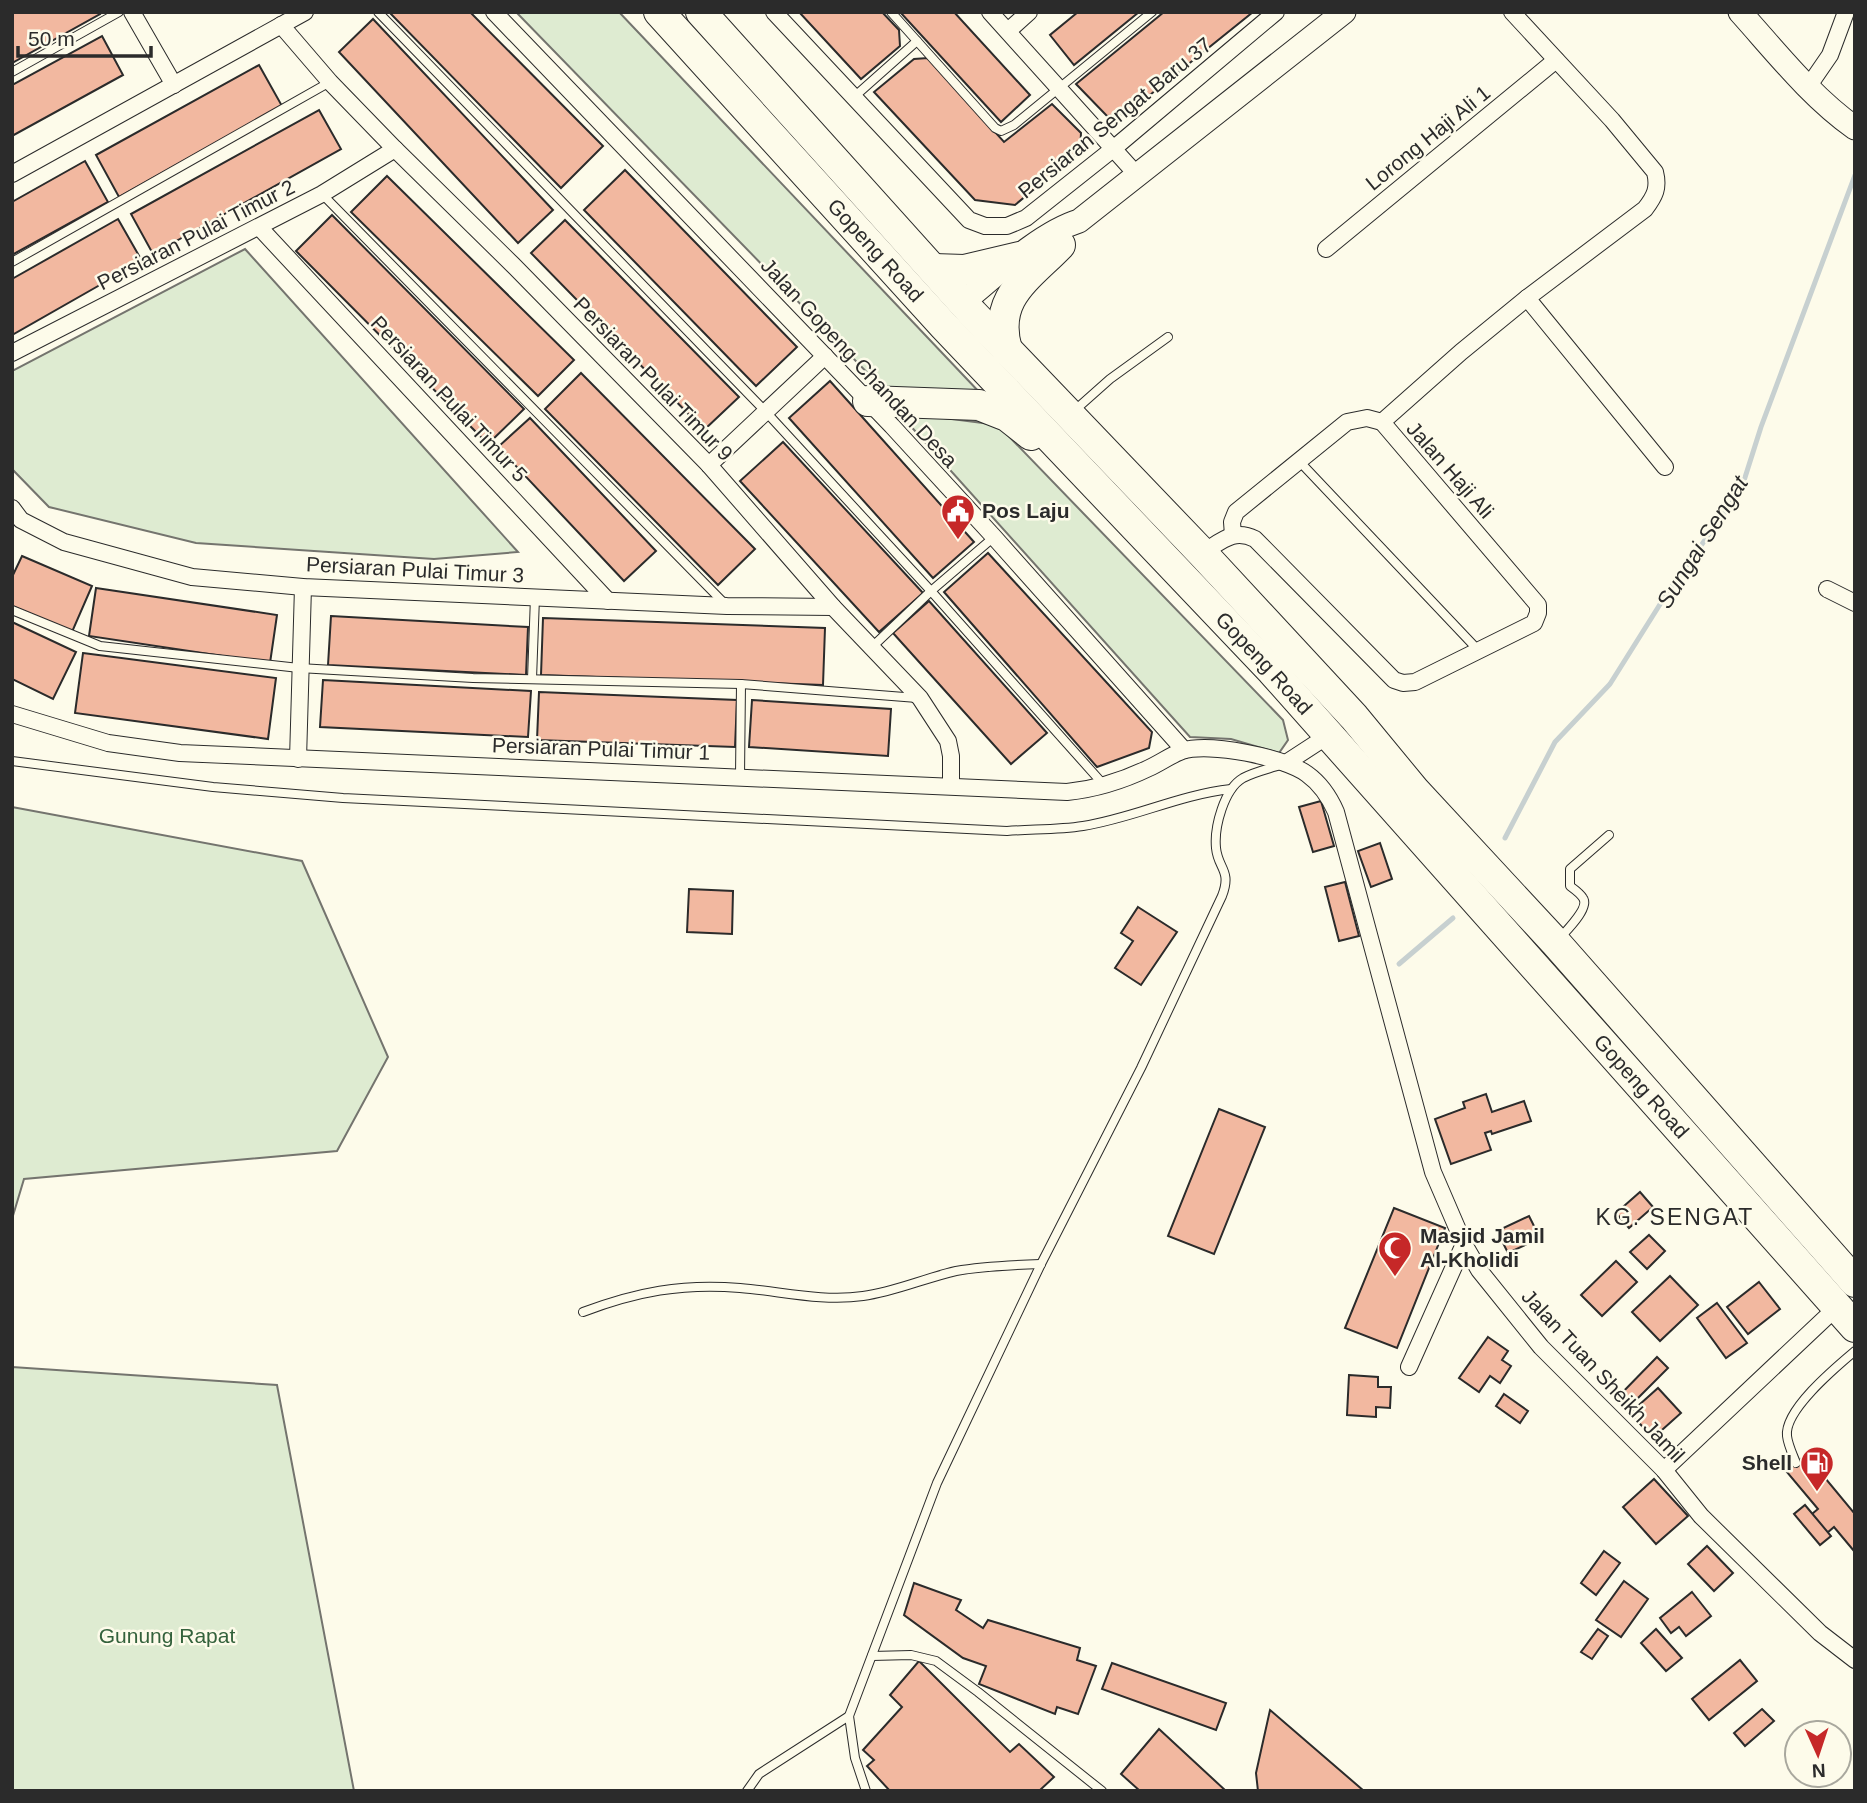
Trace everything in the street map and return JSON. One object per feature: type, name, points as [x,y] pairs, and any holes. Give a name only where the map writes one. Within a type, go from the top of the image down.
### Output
[{"type":"highway","name":"Gopeng Road","points":[[659,12],[783,145],[944,326],[1272,671],[1846,1317]]},
{"type":"highway","name":"Gopeng Road","points":[[701,12],[934,269],[965,310],[1007,350],[1286,642],[1354,717],[1415,791],[1556,943],[1855,1282]]},
{"type":"highway","points":[[783,145],[830,184],[935,295],[965,310],[976,341],[1050,420],[1078,466]]},
{"type":"highway","points":[[1007,350],[1002,332],[1004,309],[1014,293],[1060,245]]},
{"type":"highway","points":[[934,269],[973,269],[1019,257]]},
{"type":"highway","points":[[868,401],[960,403],[993,409],[1007,416],[1060,458],[1078,466]]},
{"type":"highway","points":[[1286,642],[1291,659],[1329,706],[1332,717],[1329,735],[1347,740],[1371,755],[1402,787],[1415,791]]},
{"type":"street","points":[[132,12],[174,85]]},
{"type":"street","points":[[12,174],[305,12]]},
{"type":"street","name":"Jalan Gopeng Chandan Desa","points":[[494,12],[868,401],[994,537],[1184,750]]},
{"type":"street","points":[[774,12],[854,97]]},
{"type":"street","points":[[990,12],[1137,175]]},
{"type":"street","points":[[1008,31],[1029,12]]},
{"type":"street","name":"Persiaran Sengat Baru 37","points":[[854,97],[969,220],[985,226],[1007,226],[1026,218],[1113,149],[1276,12]]},
{"type":"street","points":[[965,310],[1019,257],[1065,226],[1079,221],[1344,12]]},
{"type":"street","name":"Jalan Haji Ali","points":[[1233,535],[1244,533],[1255,539],[1394,680],[1403,683],[1415,682],[1534,623],[1538,604],[1382,422],[1527,298],[1645,209],[1656,195],[1655,172],[1612,120],[1512,12]]},
{"type":"street","points":[[1740,12],[1808,87],[1847,123]]},
{"type":"street","points":[[1808,87],[1830,55],[1846,12]]},
{"type":"street","name":"Persiaran Pulai Timur 9","points":[[281,25],[330,82],[394,149],[513,265],[709,465],[833,607],[920,698],[948,741],[951,786]]},
{"type":"street","name":"Lorong Haji Ali 1","points":[[1326,249],[1556,60]]},
{"type":"street","name":"Persiaran Pulai Timur 2","points":[[12,353],[322,194],[394,149]]},
{"type":"street","points":[[965,310],[1073,236],[1079,221]]},
{"type":"street","name":"Persiaran Pulai Timur 5","points":[[259,227],[608,601]]},
{"type":"street","points":[[1527,298],[1665,467]]},
{"type":"street","points":[[709,465],[825,356]]},
{"type":"street","points":[[1202,553],[1233,535],[1236,512],[1348,422],[1367,418],[1382,422]]},
{"type":"street","name":"Persiaran Pulai Timur 3","points":[[15,520],[64,542],[192,577],[303,587],[727,606],[833,607]]},
{"type":"street","points":[[298,759],[303,587]]},
{"type":"street","points":[[1827,589],[1855,603]]},
{"type":"street","name":"Persiaran Pulai Timur 1","points":[[12,714],[108,743],[180,753],[1067,792],[1105,787],[1184,750]]},
{"type":"street","points":[[1286,763],[1329,735]]},
{"type":"street","name":"Jalan Tuan Sheikh Jamil","points":[[1184,750],[1217,749],[1286,763],[1318,783],[1330,798],[1433,1172],[1464,1244],[1479,1270],[1541,1347],[1664,1470],[1701,1516],[1820,1633],[1855,1660]]},
{"type":"street","points":[[1409,1367],[1464,1244]]},
{"type":"street","points":[[1664,1470],[1846,1317]]},
{"type":"lane","points":[[12,72],[119,12]]},
{"type":"lane","points":[[378,12],[766,412],[931,591],[1105,787]]},
{"type":"lane","points":[[891,12],[995,128],[1001,131],[1014,125],[1152,12]]},
{"type":"lane","points":[[854,97],[917,41]]},
{"type":"lane","points":[[12,262],[330,82]]},
{"type":"lane","points":[[322,194],[727,606]]},
{"type":"lane","points":[[1069,415],[1110,379],[1168,337]]},
{"type":"lane","points":[[1300,462],[1479,651]]},
{"type":"lane","points":[[872,647],[994,537]]},
{"type":"lane","points":[[532,679],[535,597]]},
{"type":"lane","points":[[12,610],[100,646],[299,668],[532,679],[741,684],[920,698]]},
{"type":"lane","points":[[740,776],[741,684]]},
{"type":"lane","points":[[12,761],[214,787],[343,797],[1007,831],[1083,826],[1201,793],[1231,789]]},
{"type":"lane","points":[[866,1791],[855,1758],[849,1716],[937,1483],[1041,1264],[1141,1068],[1222,895],[1227,883],[1224,867],[1216,851],[1216,835],[1231,789],[1242,779],[1286,763]]},
{"type":"lane","points":[[1556,943],[1585,904],[1584,898],[1570,886],[1570,869],[1609,835]]},
{"type":"lane","points":[[583,1312],[657,1289],[698,1285],[831,1297],[863,1296],[988,1266],[1041,1264]]},
{"type":"lane","points":[[1796,1463],[1787,1434],[1795,1411],[1824,1377],[1855,1351]]},
{"type":"lane","points":[[872,1656],[911,1655],[936,1661],[1102,1791]]},
{"type":"lane","points":[[747,1791],[759,1774],[849,1716]]},
{"type":"green space","points":[[516,12],[619,12],[982,395],[886,392]]},
{"type":"green space","points":[[245,249],[518,552],[434,559],[196,543],[49,507],[12,469],[12,371]]},
{"type":"green space","points":[[898,412],[998,425],[1283,720],[1288,740],[1279,753],[1231,739],[1190,737]]},
{"type":"green space","points":[[12,807],[302,861],[388,1057],[337,1151],[24,1179],[12,1219]]},
{"type":"green space","name":"Gunung Rapat","points":[[12,1367],[277,1385],[354,1791],[12,1791]]},
{"type":"building","points":[[12,12],[99,12],[100,14],[12,63]]},
{"type":"building","points":[[389,12],[470,12],[603,146],[561,188]]},
{"type":"building","points":[[799,12],[882,12],[899,30],[900,46],[861,79]]},
{"type":"building","points":[[900,12],[954,12],[1030,95],[1001,122]]},
{"type":"building","points":[[1078,12],[1139,12],[1074,65],[1050,35]]},
{"type":"building","points":[[1164,12],[1253,12],[1125,115],[1107,116],[1076,84]]},
{"type":"building","points":[[373,19],[553,210],[518,243],[339,52]]},
{"type":"building","points":[[102,36],[123,75],[12,136],[12,85]]},
{"type":"building","points":[[928,58],[1004,142],[1052,104],[1081,133],[1080,151],[1015,205],[975,200],[874,92],[914,59]]},
{"type":"building","points":[[259,65],[282,106],[119,197],[96,155]]},
{"type":"building","points":[[319,110],[341,149],[153,254],[131,214]]},
{"type":"building","points":[[85,161],[108,202],[12,255],[12,202]]},
{"type":"building","points":[[625,170],[797,347],[756,386],[584,210]]},
{"type":"building","points":[[387,176],[574,360],[538,396],[351,212]]},
{"type":"building","points":[[332,215],[524,409],[488,444],[296,251]]},
{"type":"building","points":[[118,219],[142,261],[12,335],[12,279]]},
{"type":"building","points":[[565,220],[739,397],[704,430],[531,253]]},
{"type":"building","points":[[581,373],[755,549],[718,585],[545,409]]},
{"type":"building","points":[[830,381],[974,542],[933,578],[789,418]]},
{"type":"building","points":[[530,418],[656,551],[624,581],[498,447]]},
{"type":"building","points":[[783,442],[923,593],[879,632],[740,481]]},
{"type":"building","points":[[988,553],[1152,732],[1149,748],[1097,767],[944,592]]},
{"type":"building","points":[[22,556],[92,586],[72,632],[12,606],[12,577]]},
{"type":"building","points":[[96,588],[277,615],[270,663],[89,636]]},
{"type":"building","points":[[929,601],[1047,733],[1011,764],[893,633]]},
{"type":"building","points":[[331,616],[528,627],[526,675],[328,665]]},
{"type":"building","points":[[543,618],[825,628],[823,685],[541,675]]},
{"type":"building","points":[[12,622],[76,652],[53,699],[12,679]]},
{"type":"building","points":[[83,653],[276,678],[268,739],[75,713]]},
{"type":"building","points":[[323,680],[531,691],[528,737],[320,727]]},
{"type":"building","points":[[539,692],[737,700],[735,747],[537,740]]},
{"type":"building","points":[[752,700],[891,709],[888,756],[749,747]]},
{"type":"building","points":[[1321,801],[1334,846],[1313,852],[1299,807]]},
{"type":"building","points":[[1380,843],[1392,879],[1371,887],[1358,851]]},
{"type":"building","points":[[1345,882],[1359,936],[1339,941],[1325,887]]},
{"type":"building","points":[[689,889],[733,891],[732,934],[687,932]]},
{"type":"building","points":[[1138,907],[1177,932],[1141,985],[1115,968],[1133,941],[1121,933]]},
{"type":"building","points":[[1486,1094],[1492,1112],[1524,1101],[1531,1121],[1492,1134],[1491,1131],[1485,1133],[1491,1150],[1451,1164],[1435,1119],[1465,1108],[1463,1102]]},
{"type":"building","points":[[1219,1109],[1265,1127],[1214,1254],[1168,1236]]},
{"type":"building","points":[[1640,1192],[1653,1207],[1629,1228],[1616,1213]]},
{"type":"building","name":"Masjid Jamil Al-Kholidi","points":[[1394,1208],[1445,1228],[1397,1348],[1345,1328]]},
{"type":"building","points":[[1529,1216],[1540,1238],[1508,1253],[1497,1231]]},
{"type":"building","points":[[1649,1235],[1665,1251],[1647,1269],[1630,1252]]},
{"type":"building","points":[[1616,1261],[1637,1282],[1602,1316],[1581,1295]]},
{"type":"building","points":[[1670,1276],[1698,1305],[1660,1341],[1632,1312]]},
{"type":"building","points":[[1759,1282],[1780,1309],[1748,1334],[1727,1307]]},
{"type":"building","points":[[1717,1303],[1747,1343],[1726,1358],[1697,1318]]},
{"type":"building","points":[[1488,1337],[1508,1351],[1502,1360],[1511,1366],[1500,1383],[1490,1376],[1479,1392],[1459,1378]]},
{"type":"building","points":[[1657,1357],[1668,1368],[1627,1409],[1616,1399]]},
{"type":"building","points":[[1349,1375],[1378,1377],[1378,1387],[1391,1387],[1390,1408],[1376,1407],[1376,1417],[1347,1415]]},
{"type":"building","points":[[1658,1388],[1681,1413],[1653,1438],[1630,1413]]},
{"type":"building","points":[[1504,1394],[1528,1411],[1520,1423],[1496,1406]]},
{"type":"building","points":[[1806,1455],[1855,1514],[1854,1551],[1834,1527],[1827,1533],[1812,1514],[1818,1509],[1786,1471]]},
{"type":"building","points":[[1654,1479],[1688,1516],[1656,1544],[1623,1507]]},
{"type":"building","points":[[1805,1505],[1831,1536],[1820,1545],[1794,1514]]},
{"type":"building","points":[[1707,1546],[1733,1573],[1714,1591],[1688,1564]]},
{"type":"building","points":[[1604,1551],[1620,1563],[1596,1595],[1581,1583]]},
{"type":"building","points":[[1624,1581],[1648,1599],[1621,1637],[1596,1620]]},
{"type":"building","points":[[914,1583],[961,1600],[956,1610],[983,1628],[988,1620],[1080,1648],[1077,1660],[1096,1666],[1078,1714],[1057,1707],[1055,1714],[979,1684],[986,1666],[963,1658],[904,1615]]},
{"type":"building","points":[[1692,1592],[1711,1616],[1686,1636],[1679,1627],[1671,1633],[1660,1618]]},
{"type":"building","points":[[1598,1629],[1608,1636],[1592,1659],[1581,1652]]},
{"type":"building","points":[[1656,1629],[1682,1658],[1666,1671],[1641,1643]]},
{"type":"building","points":[[1740,1660],[1757,1681],[1709,1720],[1692,1699]]},
{"type":"building","points":[[919,1661],[1010,1752],[1019,1744],[1054,1777],[1039,1791],[890,1791],[867,1766],[874,1760],[863,1750],[902,1707],[890,1695]]},
{"type":"building","points":[[1112,1663],[1226,1703],[1216,1730],[1102,1689]]},
{"type":"building","points":[[1762,1709],[1774,1721],[1745,1746],[1734,1733]]},
{"type":"building","points":[[1270,1710],[1364,1791],[1258,1791],[1256,1773]]},
{"type":"building","points":[[1159,1729],[1226,1791],[1140,1791],[1121,1774]]},
{"type":"waterway","name":"Sungai Sengat","points":[[1505,838],[1555,742],[1610,684],[1669,590],[1741,490],[1761,427],[1855,175]]},
{"type":"waterway","name":"Sungai Sengat","points":[[1399,964],[1453,918]]},
{"type":"place","name":"Pos Laju","points":[[958,541]]},
{"type":"place","name":"Masjid Jamil Al-Kholidi","points":[[1395,1278]]},
{"type":"place","name":"Shell","points":[[1817,1493]]},
{"type":"district","name":"KG. SENGAT","points":[[1675,1217]]}]
